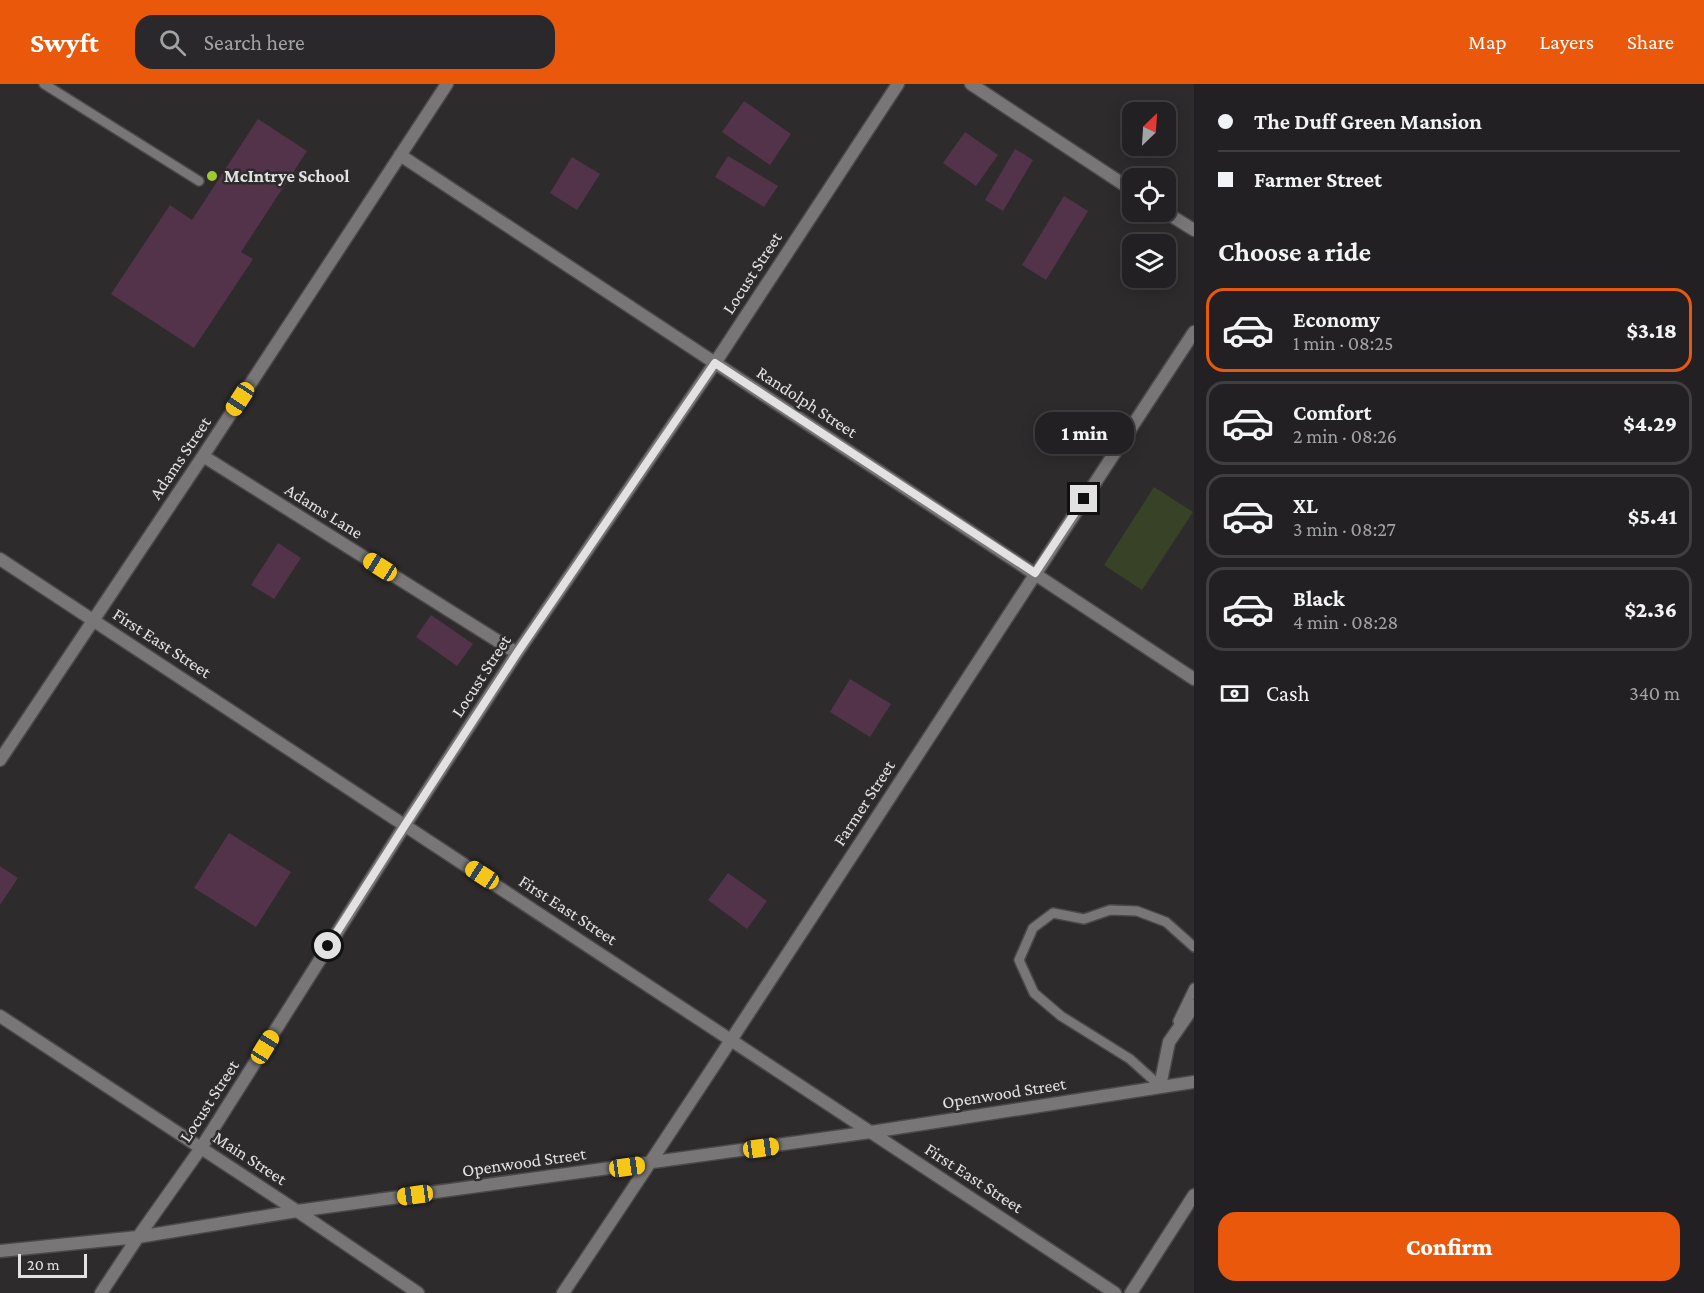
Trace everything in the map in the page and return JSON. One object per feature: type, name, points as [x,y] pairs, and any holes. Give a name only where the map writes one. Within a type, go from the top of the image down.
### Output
[{"type":"street","name":"Adams Street","points":[[0,760],[447,84]]},
{"type":"street","name":"Locust Street","points":[[101,1293],[201,1148],[405,825],[517,653],[715,363],[898,84]]},
{"type":"street","points":[[971,84],[1122,183]]},
{"type":"street","name":"Randolph Street","points":[[400,154],[1194,679]]},
{"type":"street","points":[[1176,219],[1194,230]]},
{"type":"street","name":"Farmer Street","points":[[563,1293],[732,1040],[1194,332]]},
{"type":"street","name":"Adams Lane","points":[[203,456],[517,653]]},
{"type":"street","name":"First East Street","points":[[0,559],[1115,1293]]},
{"type":"street","points":[[1160,1086],[1169,1042],[1194,1006]]},
{"type":"street","name":"Main Street","points":[[0,1016],[418,1293]]},
{"type":"street","name":"Openwood Street","points":[[0,1251],[138,1237],[297,1211],[871,1132],[1194,1082]]},
{"type":"street","points":[[1131,1293],[1194,1196]]},
{"type":"lane","points":[[45,84],[199,181]]},
{"type":"lane","points":[[1160,1086],[1130,1059],[1061,1016],[1034,993],[1019,960],[1033,928],[1053,913],[1084,919],[1110,910],[1137,911],[1166,921],[1194,948]]},
{"type":"lane","points":[[1169,1042],[1194,988]]},
{"type":"green space","points":[[1154,487],[1193,512],[1142,590],[1104,565]]},
{"type":"building","points":[[744,101],[791,134],[770,165],[722,132]]},
{"type":"building","points":[[258,119],[307,151],[241,252],[253,259],[194,348],[111,294],[170,205],[192,220]]},
{"type":"building","points":[[965,132],[998,155],[976,186],[943,163]]},
{"type":"building","points":[[1015,149],[1033,160],[1003,211],[985,200]]},
{"type":"building","points":[[728,156],[778,186],[764,207],[715,177]]},
{"type":"building","points":[[572,157],[600,174],[577,210],[550,193]]},
{"type":"building","points":[[1064,196],[1088,211],[1046,280],[1022,265]]},
{"type":"building","points":[[278,543],[301,558],[274,599],[251,585]]},
{"type":"building","points":[[431,615],[473,644],[457,666],[416,637]]},
{"type":"building","points":[[850,679],[891,704],[870,737],[830,712]]},
{"type":"building","points":[[229,833],[291,872],[256,927],[194,888]]},
{"type":"building","points":[[0,866],[18,878],[0,905]]},
{"type":"building","points":[[728,873],[767,901],[747,929],[708,900]]},
{"type":"place","name":"McIntrye School","points":[[212,176]]},
{"type":"route","points":[[328,946],[517,653],[715,363],[1035,573],[1084,499]]}]
